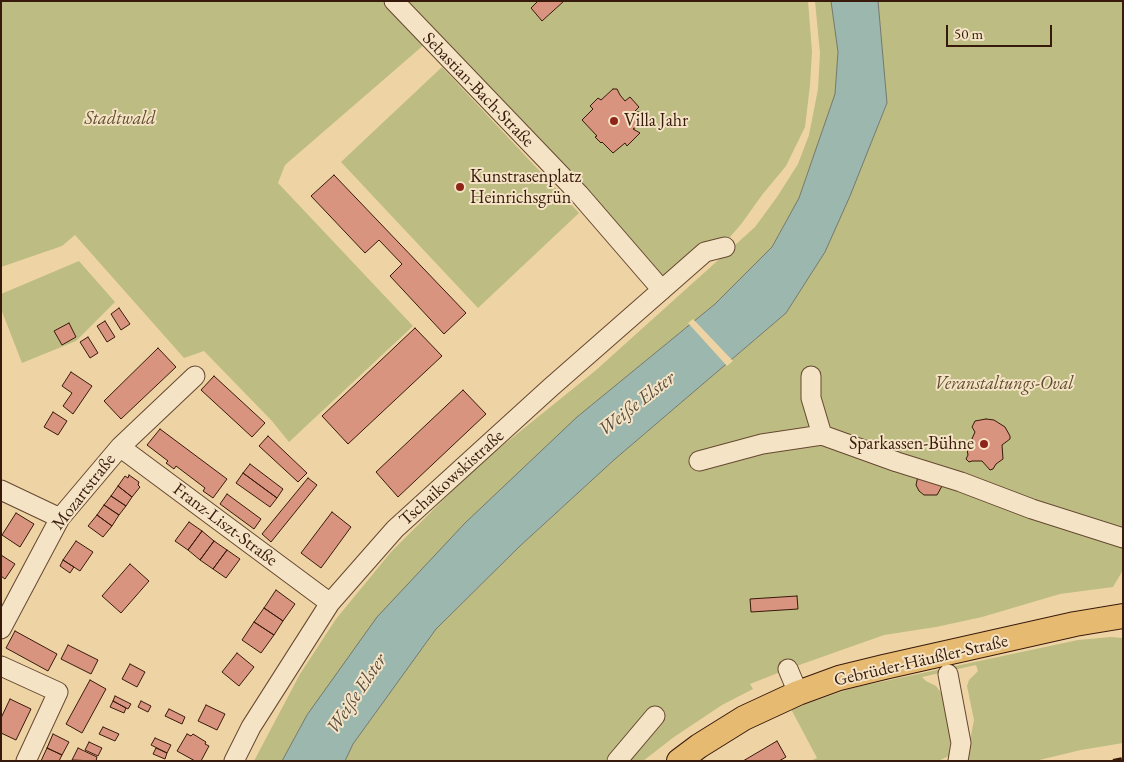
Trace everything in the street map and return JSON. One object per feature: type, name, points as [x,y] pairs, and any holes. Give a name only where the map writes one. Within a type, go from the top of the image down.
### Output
[{"type":"main road","name":"Gebrüder-Häußler-Straße","points":[[684,759],[744,718],[798,693],[838,678],[1075,624],[1116,621]]},
{"type":"street","name":"Sebastian-Bach-Straße","points":[[394,1],[579,194],[662,290]]},
{"type":"street","name":"Tschaikowskistraße","points":[[234,761],[251,727],[330,602],[395,529],[550,388],[705,252],[725,247]]},
{"type":"street","name":"Mozartstraße","points":[[1,629],[60,518],[120,447],[195,376]]},
{"type":"street","points":[[811,376],[811,398],[822,436]]},
{"type":"street","points":[[699,461],[762,444],[822,436],[961,482],[1032,509],[1123,538]]},
{"type":"street","name":"Franz-Liszt-Straße","points":[[120,447],[330,602]]},
{"type":"street","points":[[1,490],[60,518]]},
{"type":"street","points":[[1,666],[58,692],[26,761]]},
{"type":"street","points":[[788,669],[798,693]]},
{"type":"street","points":[[948,674],[961,743],[958,761]]},
{"type":"street","points":[[617,761],[655,716]]},
{"type":"green space","name":"Stadtwald","points":[[1,1],[808,1],[812,51],[805,127],[786,166],[730,237],[716,244],[668,283],[433,37],[285,165],[278,183],[413,326],[289,442],[272,421],[204,351],[184,358],[75,235],[62,246],[1,267]]},
{"type":"green space","points":[[815,1],[831,1],[838,52],[835,94],[799,198],[772,247],[715,304],[577,417],[307,715],[282,761],[254,761],[300,674],[336,619],[391,552],[476,467],[595,371],[755,227],[798,164],[809,135],[818,89],[820,53]]},
{"type":"green space","name":"Veranstaltungs-Oval","points":[[878,1],[1123,1],[1123,570],[1113,587],[1060,594],[982,617],[936,627],[884,635],[788,669],[750,684],[753,689],[722,705],[674,737],[643,761],[345,761],[353,744],[436,629],[520,546],[615,459],[786,313],[825,252],[887,104]]},
{"type":"green space","name":"Kunstrasenplatz Heinrichsgrün","points":[[442,67],[579,213],[478,308],[341,162]]},
{"type":"green space","points":[[79,261],[115,302],[76,341],[22,363],[1,309],[1,294]]},
{"type":"green space","points":[[1111,637],[1123,638],[1123,743],[1081,750],[1035,761],[966,761],[974,720],[967,686],[969,680],[978,671],[976,665],[922,677],[936,686],[942,694],[951,731],[949,756],[938,761],[810,761],[817,758],[791,709],[852,688],[1078,640]]},
{"type":"water","name":"Weiße Elster","points":[[831,1],[878,1],[887,103],[850,196],[825,252],[786,313],[615,459],[520,546],[436,629],[353,744],[345,761],[282,761],[307,715],[377,617],[465,523],[577,417],[715,304],[772,247],[799,198],[835,94],[838,52]]},
{"type":"pier","points":[[693,319],[733,361],[727,366],[688,323]]},
{"type":"building","points":[[538,1],[564,1],[542,21],[531,8]]},
{"type":"building","name":"Villa Jahr","points":[[613,89],[617,89],[625,101],[630,97],[639,107],[635,111],[642,113],[645,119],[642,124],[633,129],[640,133],[627,146],[625,143],[613,153],[595,137],[597,136],[582,120],[593,109],[590,106],[598,98],[601,100]]},
{"type":"building","points":[[334,175],[466,313],[444,334],[390,276],[402,264],[379,240],[365,253],[311,196]]},
{"type":"building","points":[[119,308],[130,324],[121,330],[111,314]]},
{"type":"building","points":[[105,321],[115,337],[107,342],[97,326]]},
{"type":"building","points":[[69,323],[76,337],[62,345],[54,331]]},
{"type":"building","points":[[415,328],[442,356],[348,444],[322,416]]},
{"type":"building","points":[[88,337],[98,353],[90,358],[80,342]]},
{"type":"building","points":[[158,348],[176,367],[121,419],[104,401]]},
{"type":"building","points":[[71,372],[92,386],[73,414],[63,406],[72,393],[62,386]]},
{"type":"building","points":[[214,376],[265,423],[252,437],[201,390]]},
{"type":"building","points":[[463,390],[486,414],[398,497],[376,472]]},
{"type":"building","points":[[53,412],[67,421],[58,435],[44,427]]},
{"type":"building","name":"Sparkassen-Bühne","points":[[994,420],[1005,427],[1010,436],[1010,439],[1002,445],[1003,459],[990,470],[982,461],[969,462],[966,459],[968,455],[966,444],[971,441],[975,432],[972,427],[975,421]]},
{"type":"building","points":[[160,429],[227,479],[213,498],[203,491],[205,488],[176,466],[174,469],[166,463],[168,461],[147,445]]},
{"type":"building","points":[[268,436],[307,473],[298,482],[259,446]]},
{"type":"building","points":[[250,464],[283,489],[277,498],[243,473]]},
{"type":"building","points":[[243,473],[277,498],[270,507],[236,483]]},
{"type":"building","points":[[129,475],[139,482],[138,485],[140,487],[132,497],[118,486],[125,476],[128,478]]},
{"type":"building","points":[[918,476],[942,486],[937,495],[924,495],[919,491],[916,485]]},
{"type":"building","points":[[308,478],[317,485],[271,542],[262,534]]},
{"type":"building","points":[[118,486],[132,497],[126,506],[111,496]]},
{"type":"building","points":[[227,494],[261,519],[254,529],[220,504]]},
{"type":"building","points":[[111,496],[126,506],[119,515],[104,505]]},
{"type":"building","points":[[104,505],[119,515],[112,526],[97,515]]},
{"type":"building","points":[[332,512],[351,527],[321,568],[301,553]]},
{"type":"building","points":[[16,513],[34,524],[20,547],[2,535]]},
{"type":"building","points":[[97,515],[112,526],[103,537],[88,526]]},
{"type":"building","points":[[189,522],[202,531],[188,550],[175,541]]},
{"type":"building","points":[[202,531],[214,541],[200,560],[188,550]]},
{"type":"building","points":[[76,541],[93,552],[80,571],[63,560]]},
{"type":"building","points":[[214,541],[227,550],[213,569],[200,560]]},
{"type":"building","points":[[227,550],[240,559],[226,578],[213,569]]},
{"type":"building","points":[[1,555],[15,564],[5,579],[1,576]]},
{"type":"building","points":[[63,560],[74,567],[70,573],[60,566]]},
{"type":"building","points":[[130,564],[149,581],[121,613],[102,596]]},
{"type":"building","points":[[276,590],[295,604],[283,621],[264,608]]},
{"type":"building","points":[[797,596],[798,609],[751,612],[750,599]]},
{"type":"building","points":[[264,608],[283,621],[274,635],[254,622]]},
{"type":"building","points":[[254,622],[274,635],[261,653],[242,640]]},
{"type":"building","points":[[15,631],[57,654],[48,671],[6,648]]},
{"type":"building","points":[[68,645],[98,660],[91,674],[61,659]]},
{"type":"building","points":[[237,653],[254,667],[239,686],[222,672]]},
{"type":"building","points":[[130,664],[145,672],[137,687],[122,679]]},
{"type":"building","points":[[90,680],[106,689],[82,733],[66,724]]},
{"type":"building","points":[[115,696],[131,704],[128,709],[113,701]]},
{"type":"building","points":[[10,699],[31,709],[16,740],[1,733],[1,718]]},
{"type":"building","points":[[113,701],[126,708],[124,713],[110,707]]},
{"type":"building","points":[[141,701],[151,706],[148,712],[138,707]]},
{"type":"building","points":[[206,705],[225,714],[217,730],[198,721]]},
{"type":"building","points":[[169,709],[185,717],[182,724],[165,716]]},
{"type":"building","points":[[103,727],[119,734],[115,741],[99,734]]},
{"type":"building","points":[[53,734],[69,742],[62,755],[47,748]]},
{"type":"building","points":[[187,734],[191,736],[193,734],[209,746],[201,761],[195,761],[177,751]]},
{"type":"building","points":[[155,738],[171,745],[167,753],[151,745]]},
{"type":"building","points":[[777,741],[786,757],[779,761],[743,761]]},
{"type":"building","points":[[89,742],[102,748],[98,756],[85,750]]},
{"type":"building","points":[[47,748],[62,755],[59,761],[41,761]]},
{"type":"building","points":[[78,748],[97,757],[96,761],[72,760]]},
{"type":"building","points":[[156,748],[167,753],[165,759],[153,754]]},
{"type":"railway","points":[[1113,761],[1123,759]]},
{"type":"place","name":"Villa Jahr","points":[[614,121]]},
{"type":"place","name":"Kunstrasenplatz Heinrichsgrün","points":[[460,187]]},
{"type":"place","name":"Sparkassen-Bühne","points":[[984,444]]}]
